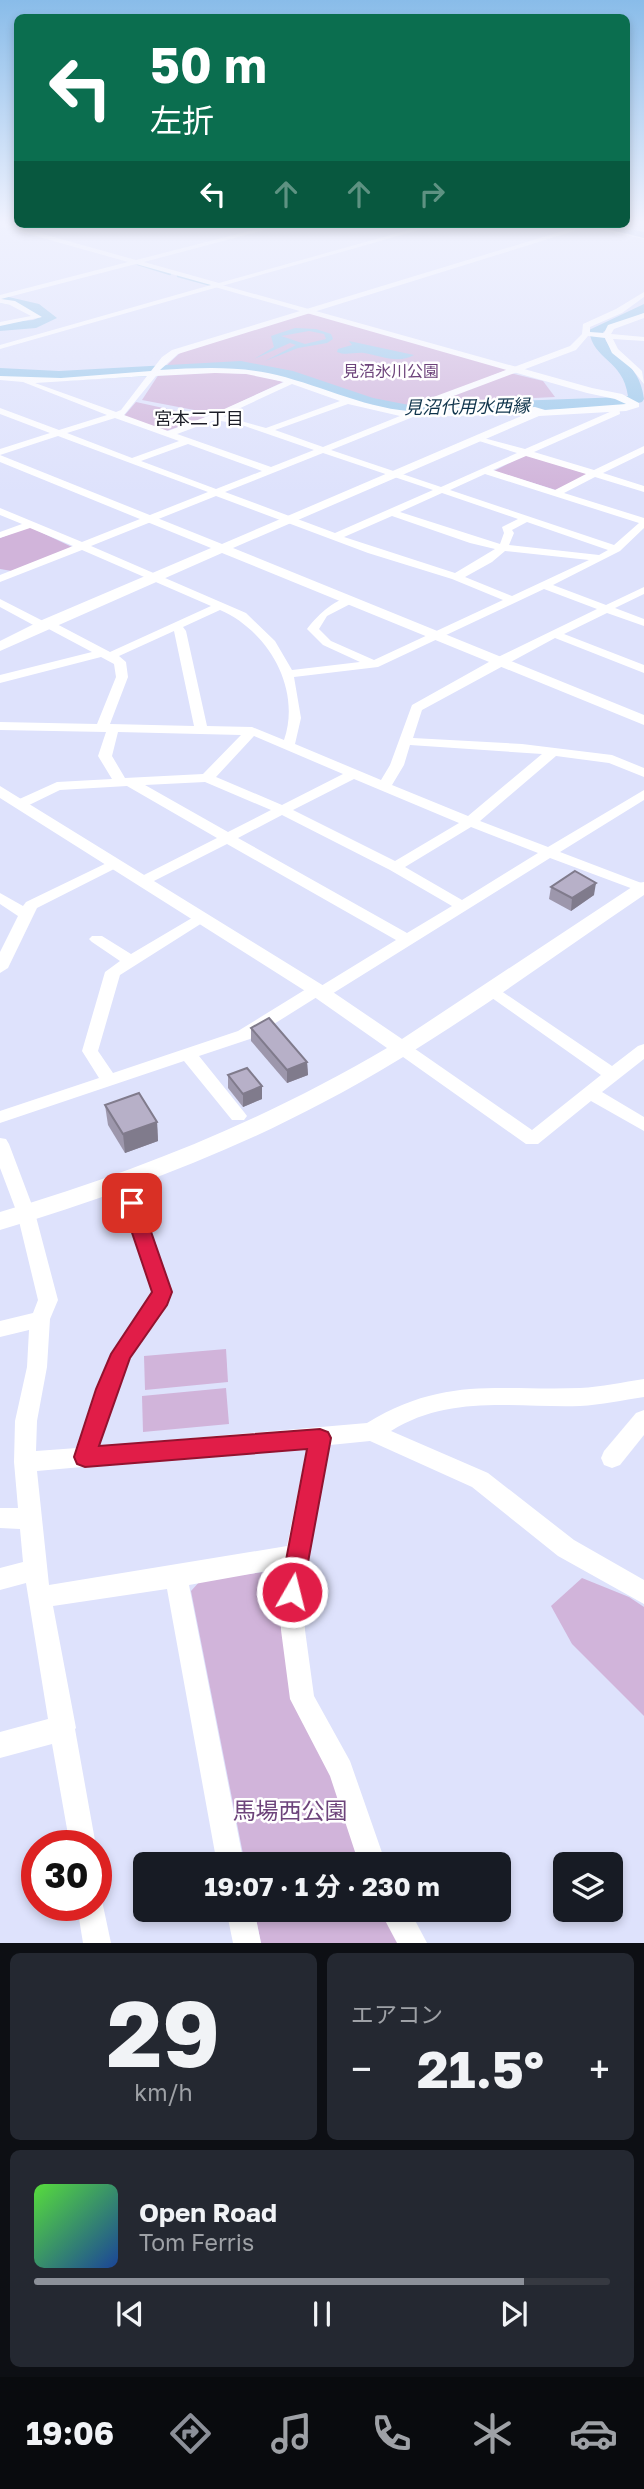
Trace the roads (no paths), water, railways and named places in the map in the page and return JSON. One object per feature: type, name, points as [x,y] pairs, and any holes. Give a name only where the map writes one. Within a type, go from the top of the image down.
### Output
[{"type":"street","points":[[0,324],[38,317],[30,313]]},
{"type":"street","points":[[0,347],[121,313]]},
{"type":"street","points":[[0,452],[126,410],[170,354],[303,313]]},
{"type":"street","points":[[315,313],[636,404]]},
{"type":"street","points":[[588,334],[586,327],[591,322],[615,313]]},
{"type":"street","points":[[607,334],[611,327],[642,317]]},
{"type":"street","points":[[3,575],[272,471],[514,369],[573,348],[588,334],[644,339]]},
{"type":"street","points":[[607,334],[615,351],[641,373],[644,382]]},
{"type":"street","points":[[625,358],[644,361]]},
{"type":"street","points":[[0,377],[27,381],[91,379],[157,370],[245,371],[382,411],[542,412],[616,408],[636,404]]},
{"type":"street","points":[[0,390],[27,381],[272,471]]},
{"type":"street","points":[[168,434],[290,382]]},
{"type":"street","points":[[58,394],[85,385]]},
{"type":"street","points":[[265,431],[348,401]]},
{"type":"street","points":[[335,537],[617,412],[616,408]]},
{"type":"street","points":[[0,411],[287,520],[456,577],[512,600]]},
{"type":"street","points":[[0,647],[44,624],[542,412]]},
{"type":"street","points":[[214,416],[616,549]]},
{"type":"street","points":[[67,417],[87,424]]},
{"type":"street","points":[[479,438],[644,489]]},
{"type":"street","points":[[0,440],[16,446]]},
{"type":"street","points":[[132,461],[187,441]]},
{"type":"street","points":[[556,494],[644,449]]},
{"type":"street","points":[[0,458],[644,720]]},
{"type":"street","points":[[290,674],[374,664],[601,558],[616,549],[644,522],[485,471]]},
{"type":"street","points":[[0,510],[242,615],[268,637],[290,674],[295,730],[289,744]]},
{"type":"street","points":[[394,513],[474,541],[504,548],[601,558]]},
{"type":"street","points":[[456,577],[504,548],[509,533],[506,529],[526,519]]},
{"type":"street","points":[[0,535],[31,524]]},
{"type":"street","points":[[633,533],[644,537]]},
{"type":"street","points":[[543,585],[644,623]]},
{"type":"street","points":[[384,787],[397,765],[416,708],[500,661],[644,590]]},
{"type":"street","points":[[352,600],[323,614],[313,629],[327,643],[374,664]]},
{"type":"street","points":[[0,602],[120,662],[122,677],[107,729],[105,756],[124,781],[407,940]]},
{"type":"street","points":[[0,679],[106,655],[222,605]]},
{"type":"street","points":[[176,626],[180,631],[201,730]]},
{"type":"street","points":[[554,634],[644,670]]},
{"type":"street","points":[[0,726],[252,731],[289,744],[353,774],[470,822],[643,888]]},
{"type":"street","points":[[207,778],[252,731]]},
{"type":"street","points":[[404,741],[612,759],[644,773]]},
{"type":"street","points":[[395,867],[470,822],[552,753]]},
{"type":"street","points":[[143,881],[353,774]]},
{"type":"street","points":[[20,804],[57,786],[207,778],[282,810],[395,867],[464,907]]},
{"type":"street","points":[[0,791],[319,991],[532,1139],[644,1050]]},
{"type":"street","points":[[0,1116],[244,1035],[464,907],[644,794]]},
{"type":"street","points":[[0,968],[31,905],[115,863]]},
{"type":"street","points":[[0,1221],[124,1180],[249,1130],[319,1096],[402,1048],[643,888]]},
{"type":"street","points":[[0,897],[25,914]]},
{"type":"street","points":[[109,1080],[90,1051],[113,972],[202,918]]},
{"type":"street","points":[[97,939],[131,961]]},
{"type":"street","points":[[491,989],[613,1075]]},
{"type":"street","points":[[187,1053],[238,1116]]},
{"type":"street","points":[[590,1093],[644,1125]]},
{"type":"street","points":[[0,1144],[26,1213],[48,1300],[40,1319],[37,1367],[26,1421],[25,1462],[35,1570],[80,1830]]},
{"type":"street","points":[[85,1457],[106,1389],[121,1354],[160,1300],[162,1292],[124,1180]]},
{"type":"street","points":[[0,1329],[40,1319]]},
{"type":"street","points":[[25,1462],[371,1432],[406,1412],[438,1399],[493,1394],[582,1397],[644,1388]]},
{"type":"street","points":[[612,1458],[644,1419]]},
{"type":"street","points":[[371,1432],[480,1480],[566,1548],[644,1593]]},
{"type":"street","points":[[320,1438],[297,1555],[292,1592],[293,1630],[302,1699],[341,1770],[369,1852]]},
{"type":"street","points":[[0,1518],[29,1519]]},
{"type":"street","points":[[41,1597],[176,1577],[297,1555]]},
{"type":"street","points":[[0,1579],[35,1570]]},
{"type":"street","points":[[176,1577],[229,1852]]},
{"type":"street","points":[[0,1745],[64,1728]]},
{"type":"street","points":[[94,1921],[97,1943]]},
{"type":"street","points":[[243,1922],[247,1943]]},
{"type":"street","points":[[401,1922],[413,1943]]},
{"type":"water","points":[[295,328],[316,329],[331,334],[333,339],[327,343],[298,348],[265,361],[296,345],[290,343],[254,359],[274,347],[271,336]],"holes":[[[309,331],[324,334],[326,339],[305,344],[281,336]]]},
{"type":"water","points":[[349,341],[414,355],[396,359],[364,353],[337,352],[338,349],[352,345]]},
{"type":"waterway","name":"見沼代用水西縁","points":[[0,327],[36,324],[50,318],[45,313]]},
{"type":"waterway","name":"見沼代用水西縁","points":[[0,373],[59,376],[241,366],[288,374],[369,402],[409,410],[622,402],[636,399],[632,377],[624,366],[603,348],[596,330],[634,313]]},
{"type":"district","name":"宮本二丁目","points":[[199,418]]},
{"type":"park label","name":"見沼氷川公園","points":[[391,371]]},
{"type":"park label","name":"馬場西公園","points":[[290,1810]]}]
